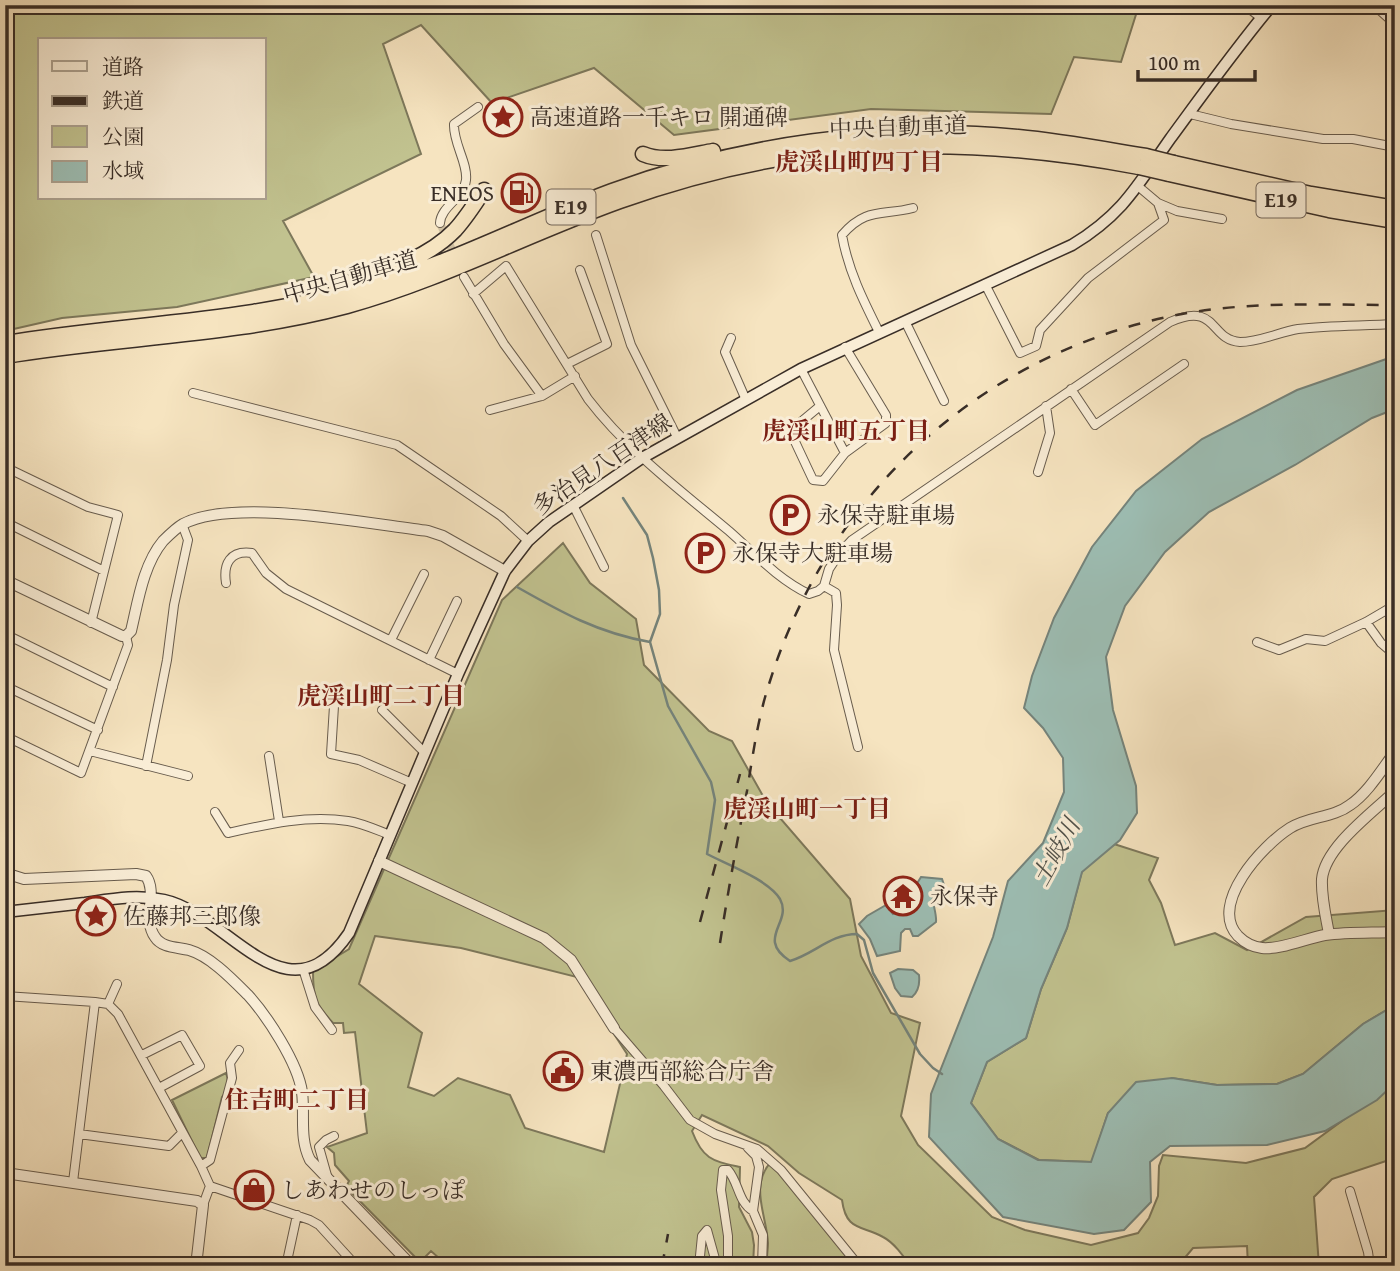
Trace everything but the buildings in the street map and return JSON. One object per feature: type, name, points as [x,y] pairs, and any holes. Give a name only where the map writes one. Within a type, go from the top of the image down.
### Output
[{"type":"highway","name":"中央自動車道","points":[[5,343],[276,309],[372,286],[435,264],[578,204],[650,178],[747,152],[840,139],[913,134],[983,135],[1048,140],[1171,168],[1395,208]]},
{"type":"highway","points":[[642,154],[652,158],[674,158],[786,141],[840,139]]},
{"type":"highway","name":"中央自動車道","points":[[5,356],[243,327],[345,306],[438,276],[630,197],[692,178],[764,161],[839,150],[950,145],[1024,149],[1142,162]]},
{"type":"highway","name":"中央自動車道","points":[[1171,168],[1317,208],[1395,221]]},
{"type":"highway","points":[[185,321],[239,312],[300,297],[418,257],[453,231],[484,190]]},
{"type":"main road","name":"多治見八百津線","points":[[303,969],[337,951],[348,933],[458,674],[505,571],[528,541],[573,505],[642,458],[801,369],[845,346],[1072,245],[1093,232],[1139,187],[1272,5]]},
{"type":"main road","points":[[5,912],[133,896],[149,898],[180,905],[275,967],[303,969]]},
{"type":"street","points":[[1245,5],[1261,18]]},
{"type":"street","points":[[1374,5],[1395,24]]},
{"type":"street","points":[[440,223],[441,215],[460,194],[466,180],[454,124],[478,107]]},
{"type":"street","points":[[1190,114],[1231,124],[1323,139],[1353,139],[1395,147]]},
{"type":"street","points":[[1139,187],[1158,203],[1177,211],[1222,219]]},
{"type":"street","points":[[985,284],[1020,353],[1036,346],[1040,330],[1088,278],[1164,220],[1158,203]]},
{"type":"street","points":[[878,332],[857,287],[845,254],[842,236],[854,222],[876,213],[900,212],[913,208]]},
{"type":"street","points":[[596,235],[631,345],[677,437]]},
{"type":"street","points":[[473,295],[506,266],[602,417],[642,458],[770,567],[809,594],[818,592],[824,586],[834,562],[852,540],[1180,317],[1202,316],[1210,320],[1229,339],[1241,342],[1298,329],[1395,324]]},
{"type":"street","points":[[567,364],[607,344],[580,270]]},
{"type":"street","points":[[464,277],[504,344],[542,396]]},
{"type":"street","points":[[905,321],[944,401]]},
{"type":"street","points":[[731,338],[725,352],[746,400]]},
{"type":"street","points":[[820,406],[790,430],[813,480],[823,481],[845,453],[886,423],[886,415],[845,346]]},
{"type":"street","points":[[1071,389],[1095,425],[1184,364]]},
{"type":"street","points":[[801,369],[845,453]]},
{"type":"street","points":[[490,410],[542,396],[575,376]]},
{"type":"street","points":[[193,393],[397,445],[514,526],[528,541]]},
{"type":"street","points":[[1038,472],[1050,433],[1046,406]]},
{"type":"street","points":[[5,467],[88,507],[118,515],[91,623]]},
{"type":"street","points":[[573,505],[604,567]]},
{"type":"street","points":[[126,636],[131,631],[142,587],[154,555],[171,533],[182,524],[223,514],[263,512],[428,531],[443,536],[505,571]]},
{"type":"street","points":[[5,522],[104,571]]},
{"type":"street","points":[[146,766],[188,540],[182,524]]},
{"type":"street","points":[[226,583],[224,571],[232,556],[240,551],[251,553],[266,573],[286,589],[458,674]]},
{"type":"street","points":[[391,640],[424,574]]},
{"type":"street","points":[[6,582],[91,623],[126,636]]},
{"type":"street","points":[[824,586],[836,593],[834,650],[858,747]]},
{"type":"street","points":[[429,660],[457,601]]},
{"type":"street","points":[[1257,642],[1279,650],[1307,639],[1325,641],[1395,605]]},
{"type":"street","points":[[1366,622],[1381,643],[1395,655]]},
{"type":"street","points":[[5,634],[113,687]]},
{"type":"street","points":[[5,737],[81,773],[128,645],[126,636]]},
{"type":"street","points":[[5,686],[98,730]]},
{"type":"street","points":[[335,690],[331,754],[359,760],[412,783]]},
{"type":"street","points":[[382,710],[425,753]]},
{"type":"street","points":[[90,751],[188,776]]},
{"type":"street","points":[[1395,752],[1349,806],[1292,827],[1264,849],[1230,900],[1228,910],[1231,927],[1242,941],[1254,946],[1271,947],[1329,934],[1395,932]]},
{"type":"street","points":[[269,755],[279,821]]},
{"type":"street","points":[[1329,934],[1322,889],[1326,864],[1344,840],[1395,791]]},
{"type":"street","points":[[215,812],[228,833],[279,821],[350,821],[390,835]]},
{"type":"street","points":[[379,861],[529,929],[552,943],[571,960],[614,1028],[690,1120],[715,1134],[757,1149],[772,1161],[859,1266]]},
{"type":"street","points":[[5,873],[24,879],[136,874],[146,876],[151,884],[150,928],[158,942],[202,956],[248,995],[268,1019],[281,1041],[301,1088],[304,1147],[310,1160],[412,1266]]},
{"type":"street","points":[[303,969],[315,1007],[332,1030]]},
{"type":"street","points":[[108,1004],[117,984]]},
{"type":"street","points":[[5,996],[108,1004],[118,1014],[210,1186],[204,1205],[196,1266]]},
{"type":"street","points":[[73,1182],[95,1002]]},
{"type":"street","points":[[142,1055],[182,1035],[200,1066],[159,1088]]},
{"type":"street","points":[[201,1166],[210,1160],[232,1078],[230,1063],[239,1049]]},
{"type":"street","points":[[79,1134],[169,1146],[182,1133]]},
{"type":"street","points":[[329,1181],[318,1151],[322,1143],[334,1136]]},
{"type":"street","points":[[743,1144],[756,1156],[759,1167],[753,1211],[763,1235],[762,1266]]},
{"type":"street","points":[[759,1167],[766,1161],[772,1161]]},
{"type":"street","points":[[728,1266],[723,1170],[728,1170],[732,1175],[745,1206],[753,1211]]},
{"type":"street","points":[[5,1173],[197,1201],[204,1205]]},
{"type":"street","points":[[210,1186],[319,1225],[350,1259],[352,1266]]},
{"type":"street","points":[[1350,1191],[1370,1266]]},
{"type":"street","points":[[286,1266],[297,1215]]},
{"type":"street","points":[[699,1266],[702,1236],[707,1230],[717,1266]]},
{"type":"green space","points":[[5,5],[1139,5],[1121,62],[1074,57],[1051,114],[871,109],[674,135],[594,68],[492,103],[421,25],[383,44],[421,154],[283,221],[314,277],[177,307],[62,318],[5,331]]},
{"type":"green space","points":[[563,543],[590,583],[636,619],[644,665],[709,731],[732,741],[767,803],[850,899],[861,956],[891,1013],[920,1023],[901,1116],[918,1145],[992,1217],[1025,1230],[1091,1245],[1138,1233],[1149,1218],[1158,1196],[1159,1166],[1163,1155],[1246,1163],[1305,1148],[1395,1082],[1395,1158],[1332,1179],[1314,1197],[1319,1266],[1248,1266],[1247,1246],[1193,1248],[1178,1266],[910,1266],[887,1239],[851,1222],[842,1200],[799,1173],[768,1146],[702,1115],[692,1131],[700,1148],[716,1161],[740,1167],[739,1207],[752,1232],[753,1266],[657,1266],[641,1259],[636,1266],[448,1266],[431,1251],[420,1262],[346,1187],[349,1181],[335,1165],[334,1153],[327,1147],[367,1133],[355,1032],[344,1033],[343,1023],[333,1023],[322,1010],[316,1000],[313,971],[349,949],[502,600]],"holes":[[[375,936],[461,948],[577,977],[627,1054],[604,1152],[525,1128],[510,1095],[458,1078],[434,1096],[408,1087],[422,1033],[359,984]]]},
{"type":"green space","points":[[1114,844],[1158,858],[1149,880],[1161,903],[1175,945],[1215,933],[1247,950],[1306,917],[1395,910],[1395,1005],[1363,1024],[1303,1074],[1277,1084],[1217,1085],[1172,1078],[1108,1113],[1092,1162],[1039,1160],[998,1139],[971,1103],[987,1062],[1026,1038],[1041,989],[1067,928],[1082,871]]},
{"type":"green space","points":[[226,1073],[227,1089],[222,1097],[207,1158],[200,1158],[172,1100]]},
{"type":"green space","points":[[771,1162],[856,1266],[767,1266],[768,1243],[760,1191],[761,1181]]},
{"type":"water","name":"土岐川","points":[[1395,356],[1395,409],[1372,418],[1295,465],[1209,512],[1165,552],[1125,606],[1106,657],[1113,710],[1136,786],[1137,813],[1120,840],[1082,872],[1067,928],[1041,989],[1026,1038],[987,1062],[971,1103],[998,1139],[1038,1160],[1091,1162],[1108,1113],[1136,1082],[1172,1078],[1217,1085],[1277,1084],[1303,1074],[1363,1024],[1395,1005],[1395,1083],[1377,1100],[1325,1131],[1267,1145],[1170,1146],[1150,1162],[1151,1202],[1124,1230],[1094,1234],[1003,1217],[929,1137],[931,1094],[993,937],[1008,881],[1043,843],[1064,792],[1063,758],[1043,728],[1024,708],[1032,676],[1054,618],[1092,547],[1136,491],[1202,439],[1297,390]]},
{"type":"water","points":[[921,877],[942,879],[944,885],[942,889],[933,892],[936,922],[918,936],[913,936],[910,929],[905,929],[901,933],[900,951],[877,956],[870,939],[859,924],[886,905],[893,914],[913,906],[917,901],[909,892],[908,885],[916,885]]},
{"type":"water","points":[[898,969],[913,970],[919,975],[918,987],[912,997],[901,996],[895,988],[890,973]]},
{"type":"waterway","points":[[623,498],[647,535],[653,558],[660,614],[650,642],[668,706],[711,782],[715,800],[707,854],[767,885],[780,899],[783,908],[775,938],[776,945],[780,953],[790,961],[839,937],[857,934],[864,940],[873,973],[920,1054],[942,1074]]},
{"type":"waterway","points":[[517,587],[597,627],[650,642]]},
{"type":"tunnel","points":[[440,223],[456,259]]},
{"type":"railway","points":[[720,943],[762,708],[797,612],[832,548],[875,491],[925,440],[981,396],[1043,360],[1110,333],[1182,314],[1235,307],[1395,305]]},
{"type":"railway","points":[[700,922],[740,774]]},
{"type":"railway","points":[[662,1266],[668,1234]]},
{"type":"place","name":"高速道路一千キロ 開通碑","points":[[503,117]]},
{"type":"place","name":"ENEOS","points":[[521,193]]},
{"type":"place","name":"永保寺駐車場","points":[[790,515]]},
{"type":"place","name":"永保寺大駐車場","points":[[705,553]]},
{"type":"place","name":"永保寺","points":[[903,896]]},
{"type":"place","name":"佐藤邦三郎像","points":[[96,916]]},
{"type":"place","name":"東濃西部総合庁舎","points":[[563,1071]]},
{"type":"place","name":"しあわせのしっぽ","points":[[254,1190]]},
{"type":"district","name":"虎渓山町四丁目","points":[[859,162]]},
{"type":"district","name":"虎渓山町五丁目","points":[[846,431]]},
{"type":"district","name":"虎渓山町二丁目","points":[[381,696]]},
{"type":"district","name":"虎渓山町一丁目","points":[[807,809]]},
{"type":"district","name":"住吉町二丁目","points":[[297,1100]]}]
